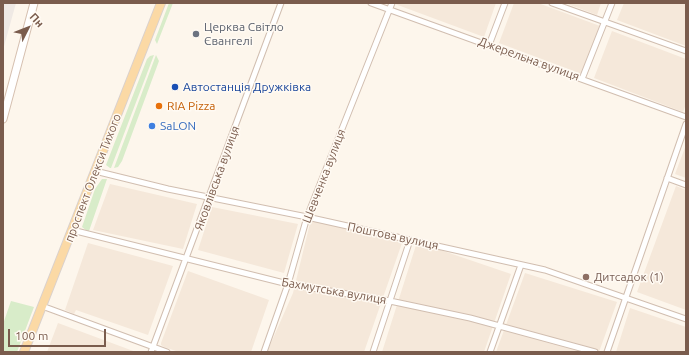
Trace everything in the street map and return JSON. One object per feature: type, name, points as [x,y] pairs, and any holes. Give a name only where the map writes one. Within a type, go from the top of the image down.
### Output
[{"type":"main road","name":"проспект Олекси Тихого","points":[[24,352],[161,3]]},
{"type":"street","points":[[3,119],[34,3]]},
{"type":"street","name":"Яковлівська вулиця","points":[[152,349],[187,259],[281,3]]},
{"type":"street","name":"Джерельна вулиця","points":[[371,3],[686,117]]},
{"type":"street","name":"Шевченка вулиця","points":[[264,352],[288,284],[307,217],[392,3]]},
{"type":"street","points":[[489,45],[505,3]]},
{"type":"street","points":[[552,3],[686,51]]},
{"type":"street","points":[[582,79],[612,3]]},
{"type":"street","points":[[607,352],[686,124]]},
{"type":"street","name":"Поштова вулиця","points":[[95,171],[168,189],[307,217],[545,270],[686,320]]},
{"type":"street","points":[[667,178],[686,185]]},
{"type":"street","name":"Бахмутська вулиця","points":[[72,230],[288,284],[390,301],[499,326],[595,352]]},
{"type":"street","points":[[373,352],[410,240]]},
{"type":"street","points":[[490,352],[521,265]]},
{"type":"street","points":[[42,306],[152,349],[167,352]]},
{"type":"shaded area","points":[[3,3],[16,3],[3,50]]},
{"type":"shaded area","points":[[496,3],[484,37],[395,4]]},
{"type":"shaded area","points":[[514,3],[538,3],[600,26],[582,74],[499,43]]},
{"type":"shaded area","points":[[565,3],[601,3],[597,15]]},
{"type":"shaded area","points":[[624,3],[686,3],[686,46],[617,20]]},
{"type":"shaded area","points":[[612,31],[686,59],[686,104],[683,112],[594,78]]},
{"type":"shaded area","points":[[686,145],[686,178],[675,174]]},
{"type":"shaded area","points":[[110,184],[197,204],[183,249],[93,230]]},
{"type":"shaded area","points":[[676,186],[686,190],[686,310],[637,292]]},
{"type":"shaded area","points":[[212,207],[298,224],[284,273],[198,250]]},
{"type":"shaded area","points":[[311,219],[402,243],[364,352],[267,352],[293,293]]},
{"type":"shaded area","points":[[417,242],[511,274],[484,352],[382,352]]},
{"type":"shaded area","points":[[88,243],[173,266],[148,335],[76,310],[74,314],[65,310]]},
{"type":"shaded area","points":[[188,271],[269,300],[251,352],[179,352],[161,345]]},
{"type":"shaded area","points":[[525,273],[617,302],[599,352],[496,352]]},
{"type":"shaded area","points":[[630,308],[686,327],[686,352],[616,352]]},
{"type":"shaded area","points":[[58,323],[136,352],[47,352]]},
{"type":"green space","points":[[169,3],[173,3],[157,44],[155,40]]},
{"type":"green space","points":[[154,55],[110,168],[106,165],[147,59]]},
{"type":"green space","points":[[156,55],[159,61],[122,161],[118,167],[114,168]]},
{"type":"green space","points":[[102,179],[107,179],[89,231],[87,231],[82,227],[95,189]]},
{"type":"green space","points":[[11,301],[34,307],[17,352],[3,352],[3,324]]},
{"type":"place","name":"Церква Світло Євангелі","points":[[196,34]]},
{"type":"place","name":"Автостанція Дружківка","points":[[175,87]]},
{"type":"place","name":"RIA Pizza","points":[[159,106]]},
{"type":"place","name":"SaLON","points":[[152,126]]},
{"type":"place","name":"Дитсадок (1)","points":[[586,277]]}]
